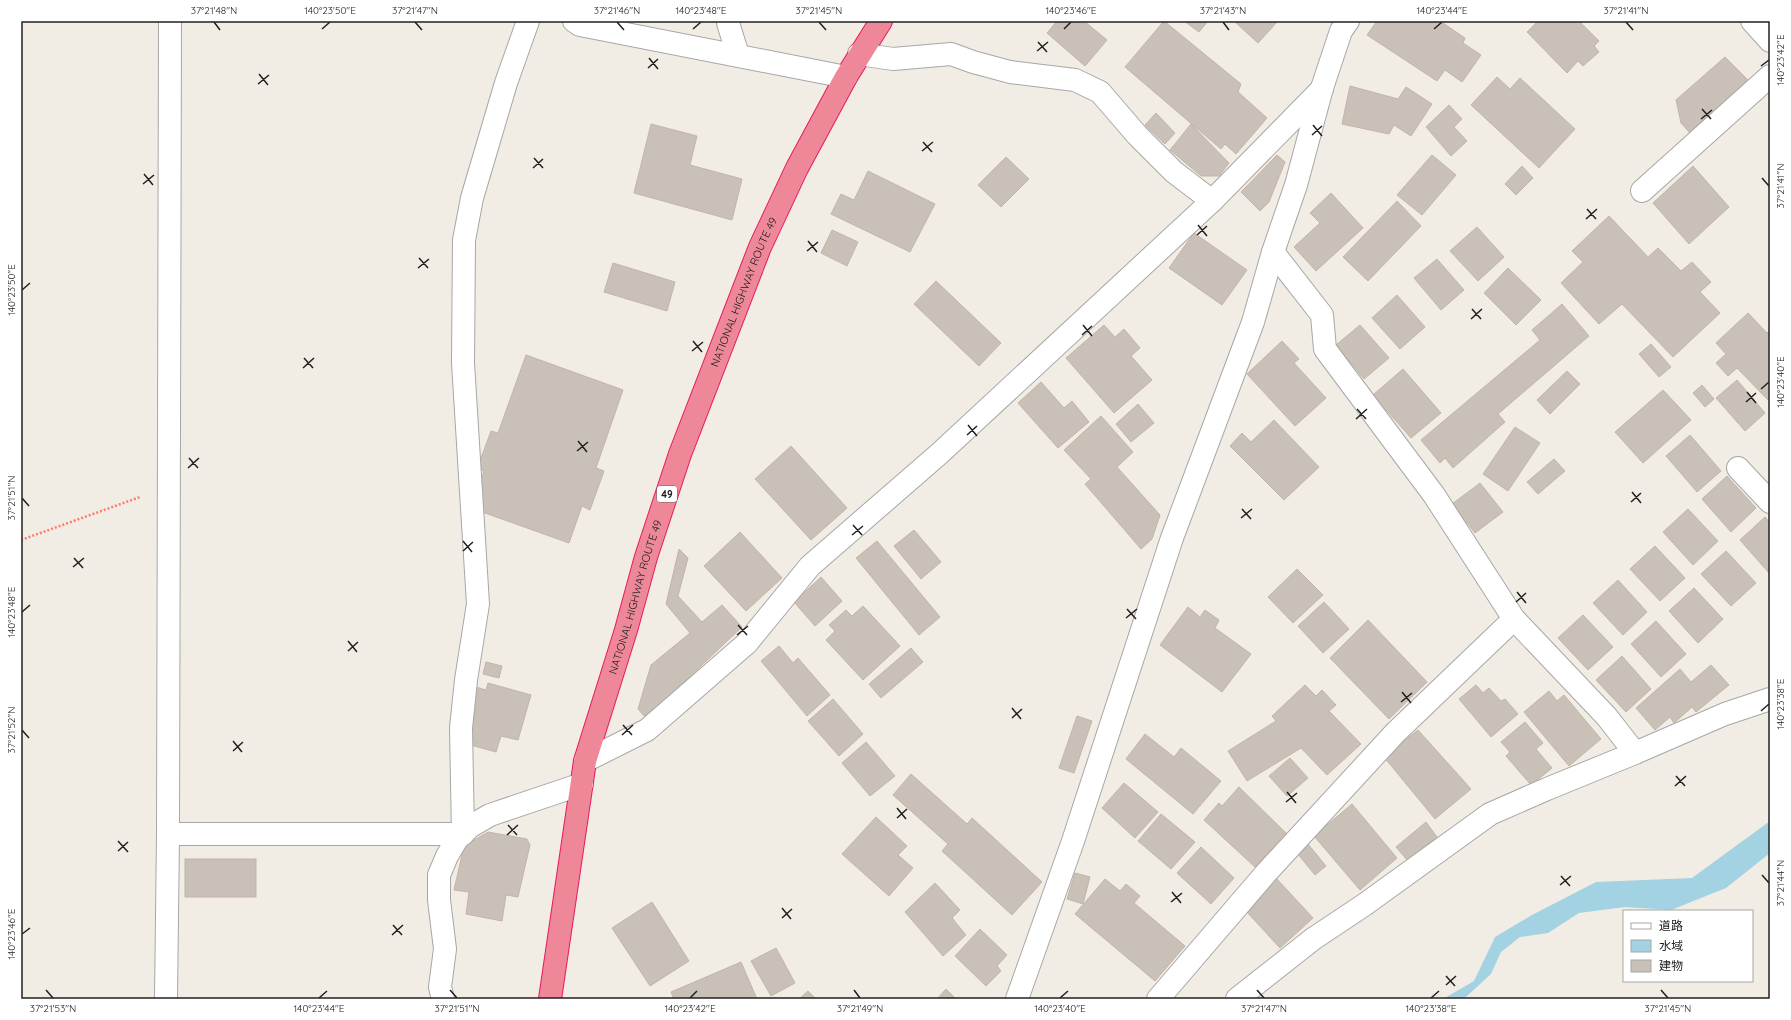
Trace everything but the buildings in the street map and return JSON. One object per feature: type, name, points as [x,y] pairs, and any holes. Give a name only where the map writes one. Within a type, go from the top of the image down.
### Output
[{"type":"highway","name":"NATIONAL HIGHWAY ROUTE 49","points":[[550,999],[585,761],[626,630],[646,557],[680,454],[760,247],[793,176],[846,77],[881,21]]},
{"type":"street","points":[[166,999],[168,834],[170,21]]},
{"type":"street","points":[[463,834],[461,728],[466,680],[478,604],[463,363],[464,240],[472,198],[506,83],[528,21]]},
{"type":"street","points":[[574,21],[580,25],[846,77]]},
{"type":"street","points":[[729,21],[728,23],[738,55]]},
{"type":"street","points":[[1017,999],[1073,841],[1172,538],[1253,322],[1272,252],[1296,185],[1322,88],[1341,31],[1348,21]]},
{"type":"street","points":[[1752,21],[1770,41]]},
{"type":"street","points":[[860,54],[893,59],[951,54],[973,62],[1010,72],[1075,80],[1100,92],[1136,135],[1174,172],[1212,201]]},
{"type":"street","points":[[1642,191],[1770,76]]},
{"type":"street","points":[[585,761],[648,730],[747,643],[810,566],[939,454],[1212,201],[1322,88]]},
{"type":"street","points":[[1272,252],[1322,315],[1325,349],[1434,495],[1514,619],[1607,717],[1635,753]]},
{"type":"street","points":[[1738,468],[1770,502]]},
{"type":"street","points":[[1158,999],[1266,873],[1395,733],[1514,619]]},
{"type":"street","points":[[1237,999],[1313,939],[1364,905],[1490,814],[1547,788],[1635,753],[1725,714],[1770,699]]},
{"type":"street","points":[[443,999],[440,987],[445,949],[438,900],[439,875],[447,856],[457,839],[490,815],[582,784]]},
{"type":"street","points":[[168,834],[463,834]]},
{"type":"path","points":[[21,540],[169,487]]},
{"type":"water","points":[[1770,821],[1770,853],[1726,888],[1671,910],[1625,907],[1579,913],[1548,933],[1520,937],[1501,952],[1491,974],[1467,996],[1463,999],[1443,999],[1474,981],[1495,937],[1532,915],[1596,882],[1692,878]]}]
